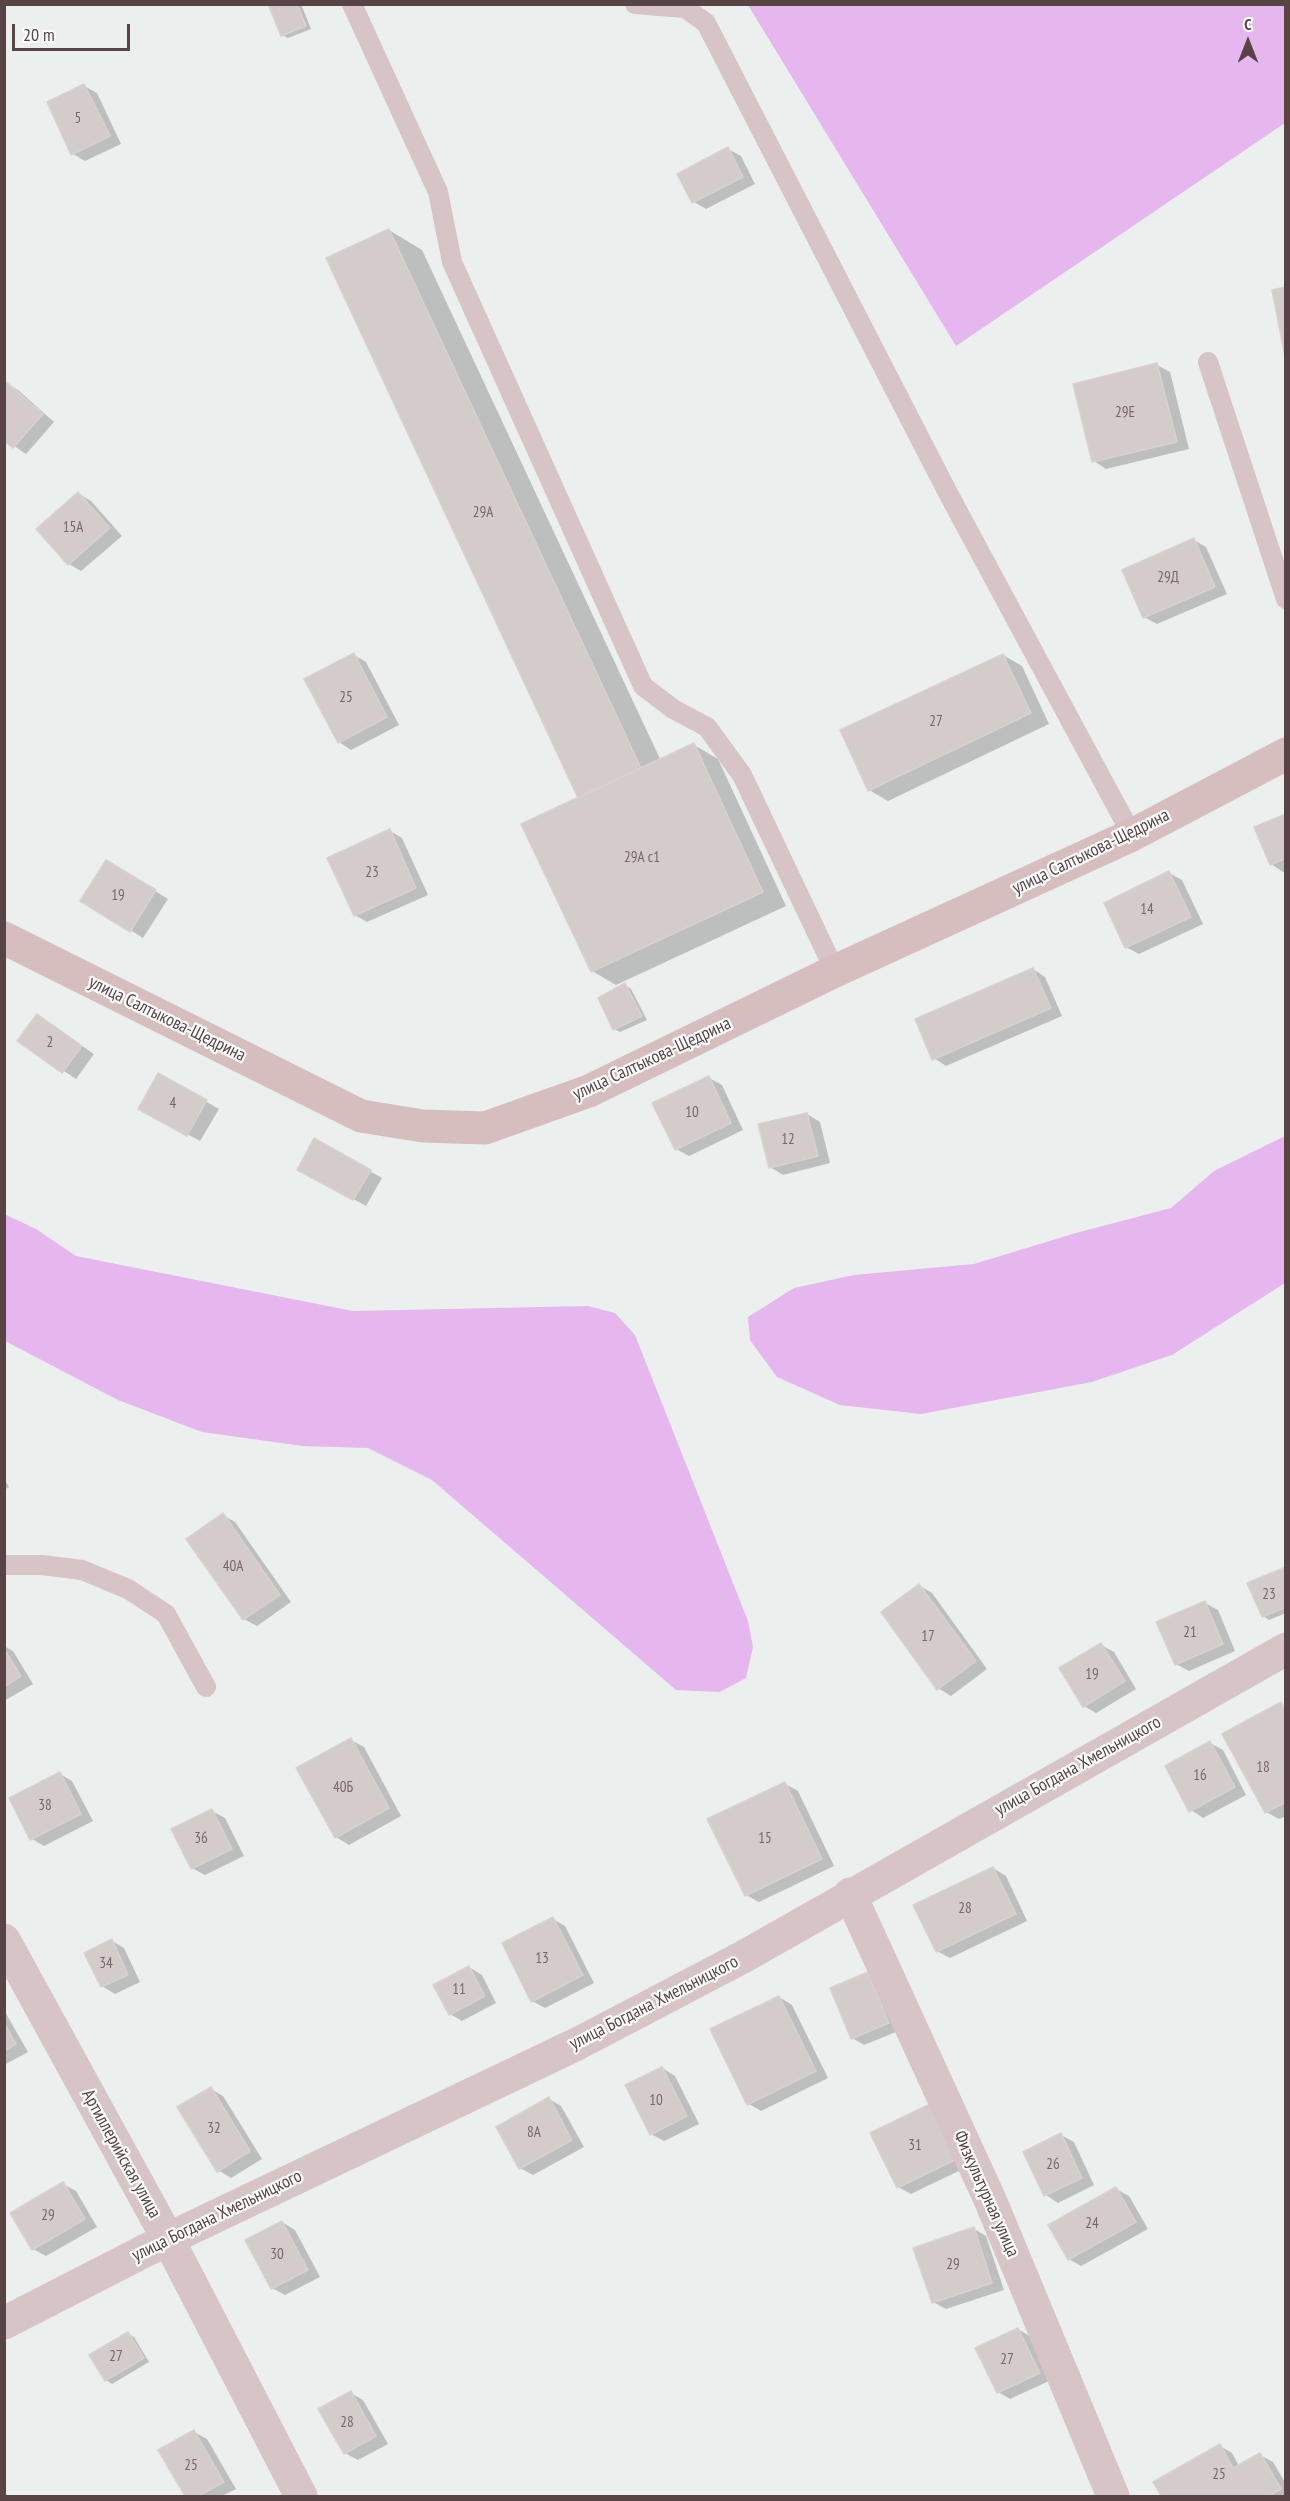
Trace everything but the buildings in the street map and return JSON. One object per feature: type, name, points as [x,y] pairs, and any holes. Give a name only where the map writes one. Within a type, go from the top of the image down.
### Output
[{"type":"street","name":"улица Салтыкова-Щедрина","points":[[4,938],[362,1116],[423,1126],[485,1128],[589,1091],[835,971],[1132,835],[1286,754]]},
{"type":"street","name":"улица Богдана Хмельницкого","points":[[4,2323],[168,2239],[577,2044],[743,1957],[850,1894],[1286,1649]]},
{"type":"street","name":"Физкультурная улица","points":[[850,1894],[991,2202],[1113,2496]]},
{"type":"street","name":"Артиллерийская улица","points":[[4,1940],[168,2239],[301,2496]]},
{"type":"lane","points":[[352,4],[438,192],[453,262],[643,686],[673,709],[707,727],[742,775],[835,971]]},
{"type":"lane","points":[[635,4],[685,9],[706,23],[948,493],[1132,835]]},
{"type":"lane","points":[[1208,362],[1286,599]]},
{"type":"lane","points":[[4,1565],[42,1565],[82,1570],[128,1589],[166,1614],[206,1687]]},
{"type":"shaded area","points":[[748,5],[1285,5],[1285,123],[956,346]]},
{"type":"shaded area","points":[[1285,1136],[1285,1283],[1172,1355],[1092,1382],[921,1414],[840,1405],[777,1377],[750,1340],[748,1317],[794,1288],[854,1275],[974,1264],[1076,1233],[1171,1208],[1214,1171]]},
{"type":"shaded area","points":[[4,1214],[36,1229],[76,1256],[353,1311],[588,1306],[615,1313],[635,1335],[748,1621],[753,1647],[746,1678],[720,1692],[676,1690],[432,1480],[368,1448],[303,1446],[202,1432],[118,1400],[5,1341]]}]
